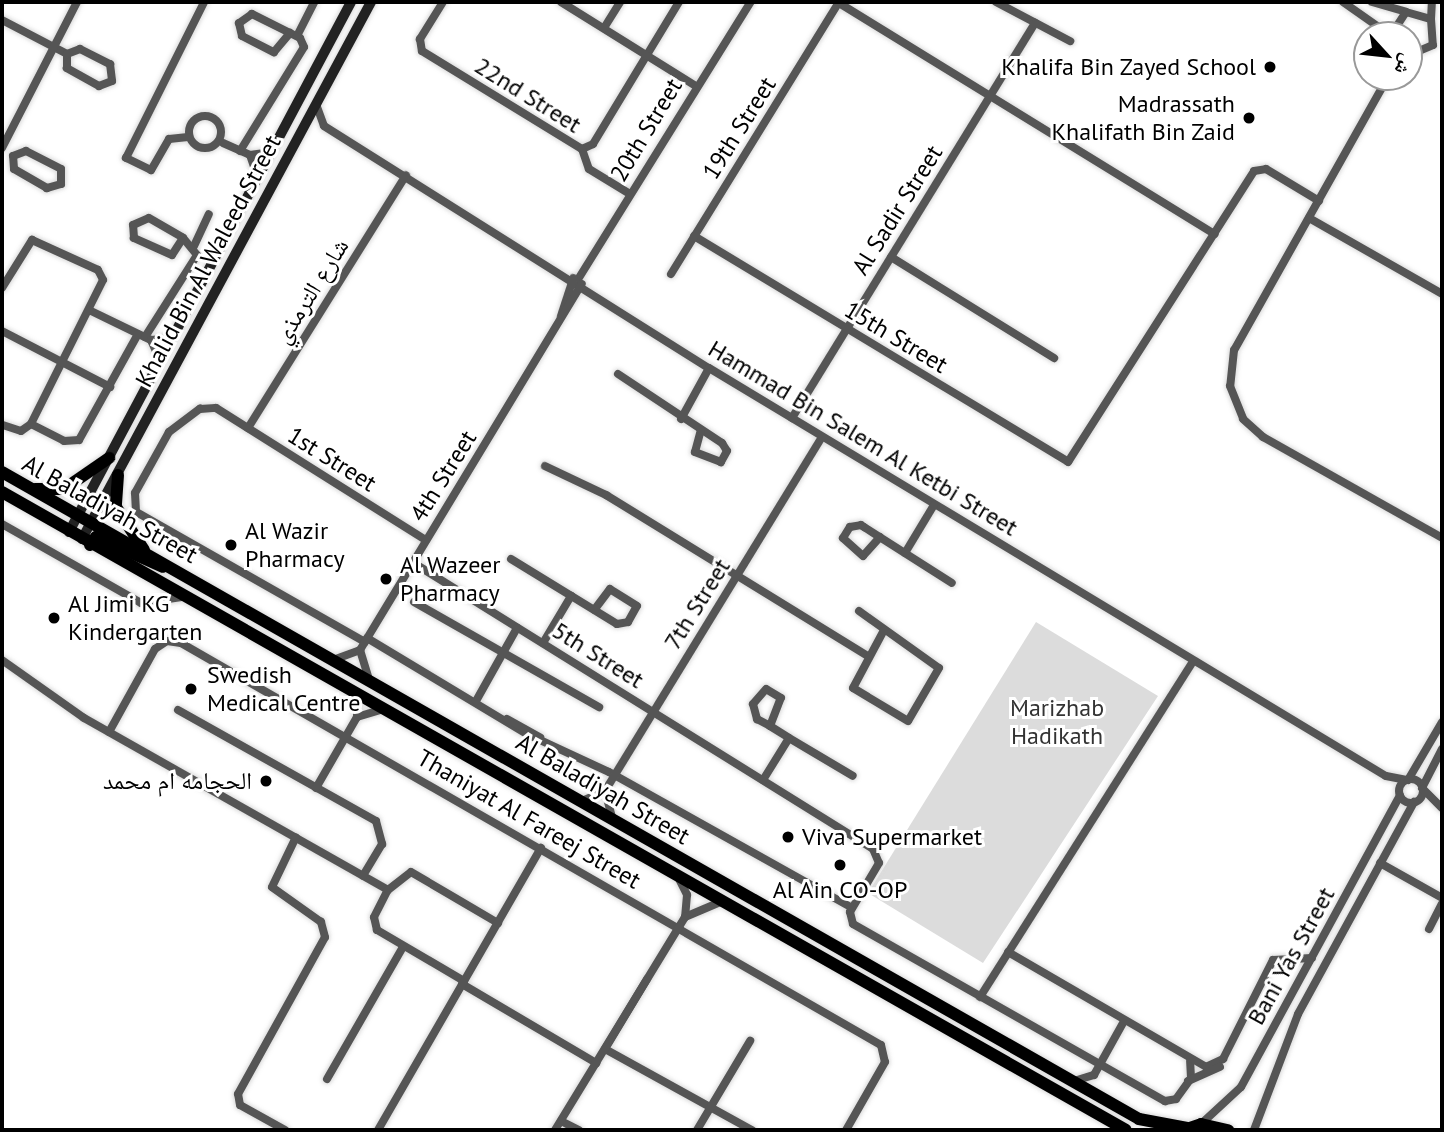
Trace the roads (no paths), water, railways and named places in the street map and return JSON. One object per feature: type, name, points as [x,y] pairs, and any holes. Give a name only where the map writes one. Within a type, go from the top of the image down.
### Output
[{"type":"main road","points":[[30,488],[64,489],[109,458]]},
{"type":"main road","name":"Al Baladiyah Street","points":[[2,472],[1103,1099],[1157,1128],[1186,1129],[1202,1124]]},
{"type":"main road","points":[[118,475],[116,507],[146,553]]},
{"type":"main road","name":"Al Baladiyah Street","points":[[2,492],[1126,1130]]},
{"type":"main road","points":[[86,542],[96,537],[141,562],[171,567]]},
{"type":"main road","points":[[1202,1124],[1228,1130]]},
{"type":"street","points":[[13,156],[26,150],[57,166],[61,184],[47,188],[17,172],[13,156],[2,149],[77,2]]},
{"type":"street","points":[[204,2],[126,158],[151,170],[169,139],[188,137],[211,148],[222,143],[250,155],[272,152]]},
{"type":"street","points":[[240,150],[303,50],[294,34],[252,14],[239,23],[242,36],[274,52],[294,34],[314,2]]},
{"type":"street","name":"Khalid Bin Al Waleed Street","points":[[69,532],[351,2]]},
{"type":"street","name":"Khalid Bin Al Waleed Street","points":[[86,542],[91,523],[371,2]]},
{"type":"street","name":"22nd Street","points":[[443,2],[420,39],[422,51],[582,149],[593,144],[679,2]]},
{"type":"street","points":[[561,2],[696,86]]},
{"type":"street","points":[[604,28],[620,2]]},
{"type":"street","name":"20th Street","points":[[577,281],[696,86],[751,2]]},
{"type":"street","points":[[839,2],[1214,234],[1260,168],[1319,201]]},
{"type":"street","name":"19th Street","points":[[671,274],[839,2]]},
{"type":"street","points":[[996,2],[1070,41]]},
{"type":"street","points":[[1343,2],[1371,21]]},
{"type":"street","points":[[1372,2],[1431,19]]},
{"type":"street","points":[[1402,21],[1409,11],[1424,2]]},
{"type":"street","points":[[1423,49],[1436,40],[1431,19],[1432,2]]},
{"type":"street","points":[[2,20],[67,54],[80,49],[110,64],[112,81],[99,86],[70,71],[67,54]]},
{"type":"street","name":"Al Sadir Street","points":[[792,418],[1035,23]]},
{"type":"street","points":[[1380,91],[1234,350],[1229,377],[1234,403],[1263,437],[1442,538]]},
{"type":"street","points":[[303,129],[324,126],[316,104]]},
{"type":"street","points":[[188,137],[187,121],[198,116],[220,127],[222,143]]},
{"type":"street","points":[[2,125],[11,130]]},
{"type":"street","name":"Hammad Bin Salem Al Ketbi Street","points":[[324,126],[406,174],[709,368],[934,505],[1386,776],[1408,780],[1422,788]]},
{"type":"street","points":[[582,149],[589,169],[631,194]]},
{"type":"street","points":[[250,155],[258,178]]},
{"type":"street","name":"شارع الترمذي","points":[[248,428],[406,174]]},
{"type":"street","points":[[31,424],[64,441],[79,440],[110,387],[190,268],[194,246],[209,214]]},
{"type":"street","points":[[183,238],[167,257],[132,232],[143,218],[183,238],[194,246]]},
{"type":"street","points":[[1309,218],[1442,294]]},
{"type":"street","name":"15th Street","points":[[694,236],[1062,461],[1078,456],[1214,234]]},
{"type":"street","points":[[2,288],[25,243],[35,240],[100,273],[102,283],[31,424],[21,431],[2,425]]},
{"type":"street","points":[[891,257],[1054,358]]},
{"type":"street","name":"4th Street","points":[[364,644],[560,322],[577,281]]},
{"type":"street","points":[[89,310],[145,337],[173,338]]},
{"type":"street","points":[[2,331],[110,387]]},
{"type":"street","points":[[145,337],[160,360]]},
{"type":"street","points":[[681,419],[709,368]]},
{"type":"street","points":[[618,374],[681,419],[701,430],[726,448],[721,462],[695,452],[701,430]]},
{"type":"street","name":"1st Street","points":[[364,644],[136,512],[135,494],[169,432],[200,409],[219,410],[426,540]]},
{"type":"street","name":"7th Street","points":[[605,791],[822,437]]},
{"type":"street","points":[[545,466],[606,495],[868,656]]},
{"type":"street","points":[[905,553],[934,505]]},
{"type":"street","points":[[2,524],[141,603],[183,597]]},
{"type":"street","points":[[880,537],[863,556],[843,538],[857,525],[880,537],[952,583]]},
{"type":"street","points":[[511,559],[594,610],[623,625],[637,606],[610,589],[594,610]]},
{"type":"street","name":"5th Street","points":[[412,562],[877,853],[876,868],[852,908]]},
{"type":"street","points":[[543,643],[571,596]]},
{"type":"street","points":[[414,602],[599,708]]},
{"type":"street","points":[[859,611],[940,668],[911,720],[898,720],[854,691],[868,656],[884,630]]},
{"type":"street","points":[[477,701],[517,628]]},
{"type":"street","name":"Thaniyat Al Fareej Street","points":[[109,732],[155,649],[174,640],[679,926],[881,1045],[885,1062],[846,1130]]},
{"type":"street","points":[[334,660],[364,644]]},
{"type":"street","points":[[364,644],[371,681]]},
{"type":"street","points":[[364,644],[614,775],[852,908],[853,924],[1099,1065],[1168,1101],[1188,1082],[1220,1068],[1267,967],[1276,958],[1312,958]]},
{"type":"street","points":[[2,660],[109,732],[388,890]]},
{"type":"street","points":[[980,997],[1193,661]]},
{"type":"street","points":[[770,726],[781,698],[766,689],[752,708],[770,726],[853,776]]},
{"type":"street","points":[[316,788],[357,717],[356,691]]},
{"type":"street","points":[[357,717],[386,708]]},
{"type":"street","points":[[178,710],[316,788],[380,828],[382,844],[363,876]]},
{"type":"street","points":[[1408,780],[1442,722]]},
{"type":"street","points":[[764,780],[789,738]]},
{"type":"street","points":[[1441,807],[1422,788],[1442,749]]},
{"type":"street","name":"Hammad Bin Salem Al Ketbi Street","points":[[1386,776],[1400,795]]},
{"type":"street","name":"Bani Yas Street","points":[[1202,1124],[1237,1095],[1408,780]]},
{"type":"street","name":"Bani Yas Street","points":[[1254,1130],[1260,1104],[1297,1014],[1422,788]]},
{"type":"street","points":[[580,801],[605,791],[613,820]]},
{"type":"street","points":[[1400,795],[1414,802],[1441,807]]},
{"type":"street","points":[[285,1130],[240,1105],[238,1094],[325,937],[321,922],[272,887],[296,837]]},
{"type":"street","points":[[378,1130],[541,848]]},
{"type":"street","points":[[1380,863],[1442,898]]},
{"type":"street","points":[[673,872],[687,895],[685,917]]},
{"type":"street","points":[[498,923],[411,873],[388,890],[374,924],[403,947],[596,1063]]},
{"type":"street","points":[[555,1130],[685,917],[702,905],[726,902]]},
{"type":"street","points":[[1429,929],[1442,904]]},
{"type":"street","points":[[327,1079],[403,947]]},
{"type":"street","points":[[1008,952],[1190,1061],[1212,1066],[1230,1046]]},
{"type":"street","points":[[1294,960],[1302,976]]},
{"type":"street","points":[[1103,1099],[1094,1075],[1123,1023]]},
{"type":"street","points":[[697,1130],[750,1041]]},
{"type":"street","points":[[605,1049],[751,1130]]},
{"type":"street","points":[[1188,1082],[1190,1061]]},
{"type":"street","points":[[1070,1080],[1094,1075]]},
{"type":"street","points":[[1260,1104],[1261,1130]]},
{"type":"street","points":[[561,1121],[579,1130]]},
{"type":"place","name":"Khalifa Bin Zayed School","points":[[1270,67]]},
{"type":"place","name":"Madrassath Khalifath Bin Zaid","points":[[1249,118]]},
{"type":"place","name":"Al Wazir Pharmacy","points":[[231,545]]},
{"type":"place","name":"Al Wazeer Pharmacy","points":[[386,579]]},
{"type":"place","name":"Al Jimi KG Kindergarten","points":[[54,618]]},
{"type":"place","name":"Swedish Medical Centre","points":[[191,689]]},
{"type":"place","name":"الحجامه ام محمد","points":[[266,781]]},
{"type":"place","name":"Viva Supermarket","points":[[788,837]]},
{"type":"place","name":"Al Ain CO-OP","points":[[840,865]]},
{"type":"park label","name":"Marizhab Hadikath","points":[[1057,722]]}]
